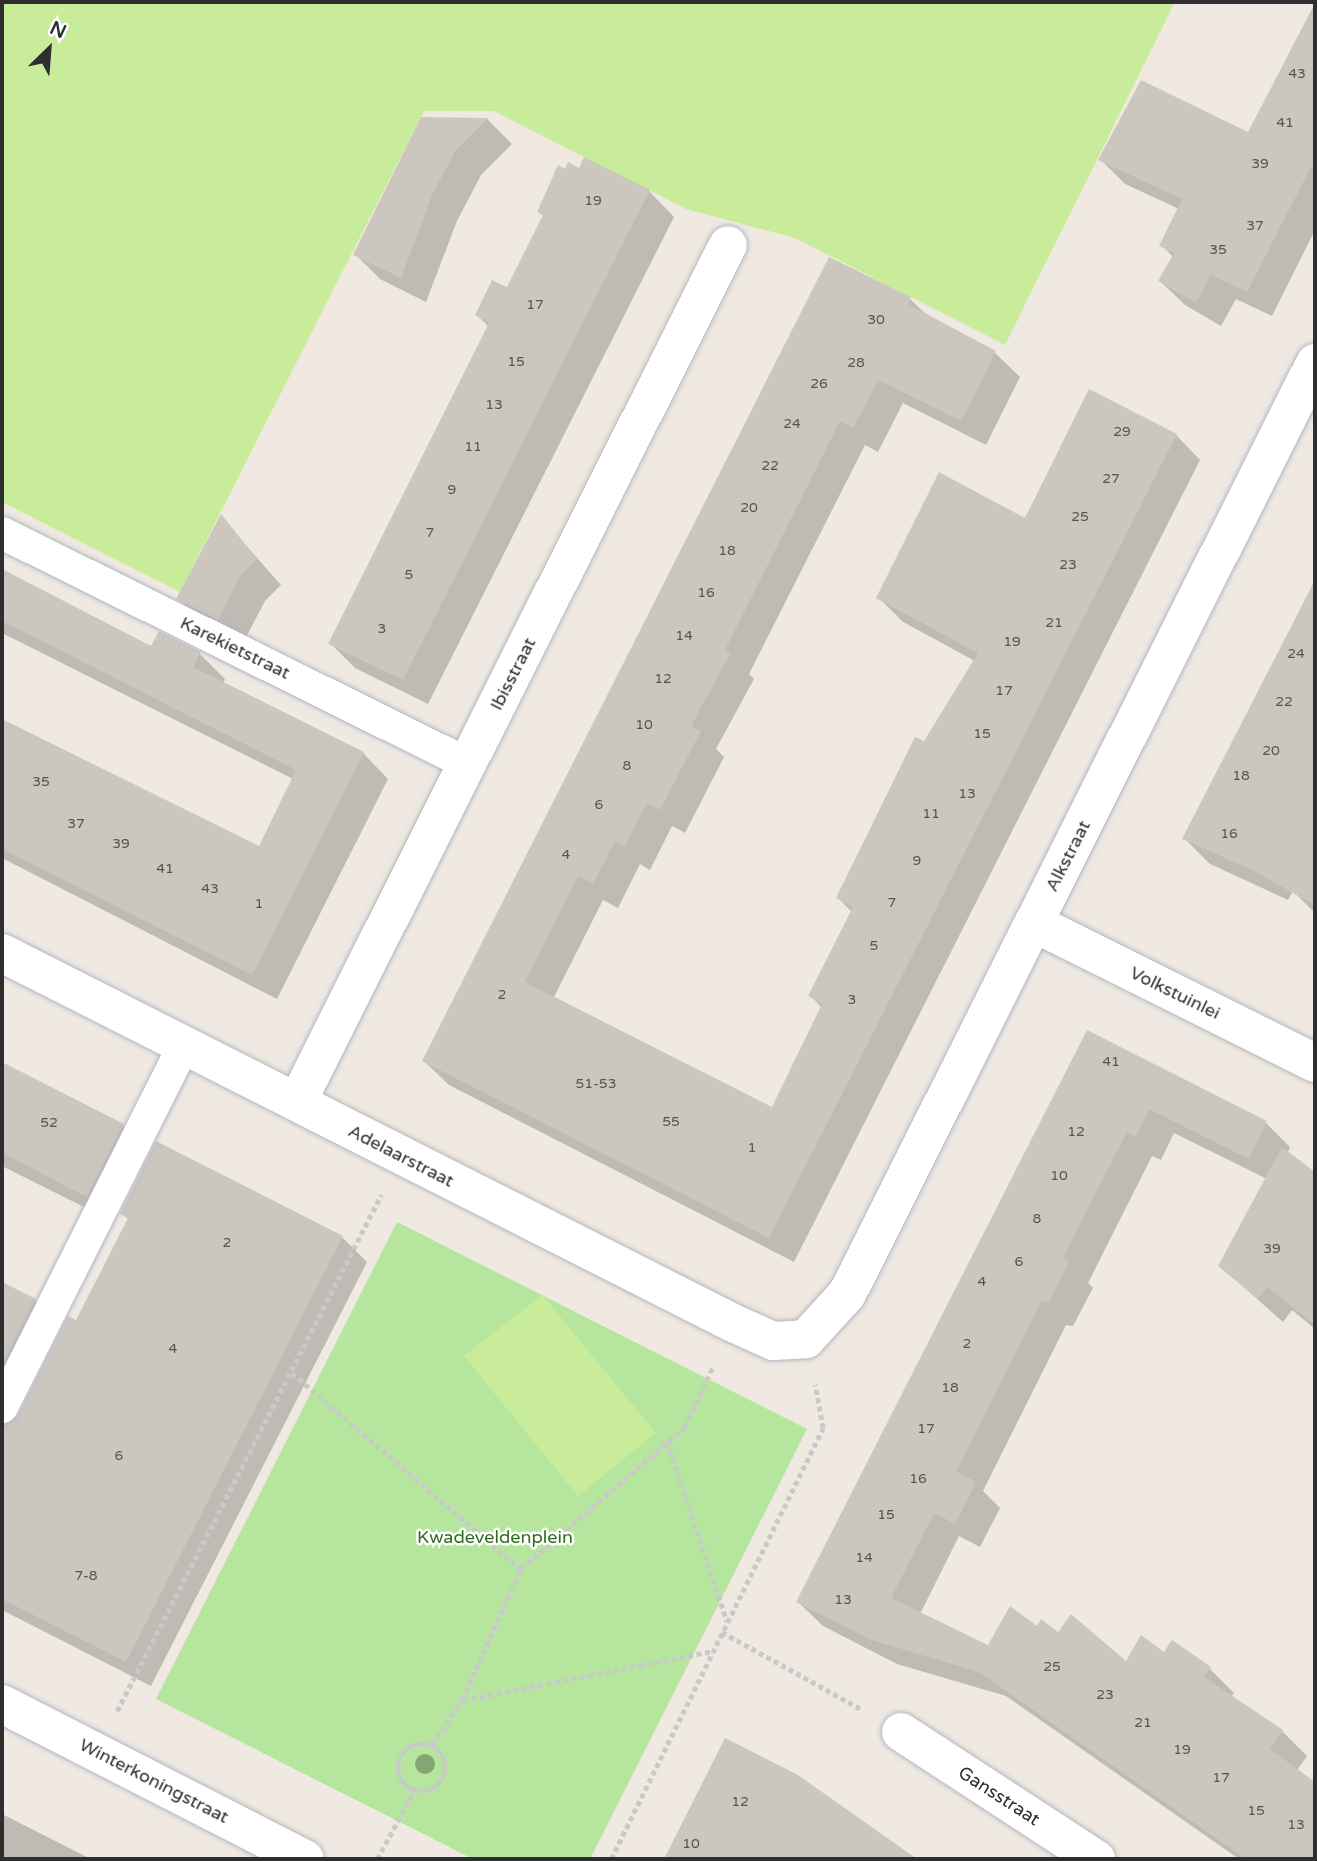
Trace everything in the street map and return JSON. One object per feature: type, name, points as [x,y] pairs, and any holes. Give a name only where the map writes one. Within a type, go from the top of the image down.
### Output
[{"type":"street","name":"Ibisstraat","points":[[297,1102],[728,245]]},
{"type":"street","name":"Alkstraat","points":[[806,1339],[847,1294],[1315,363]]},
{"type":"street","name":"Volkstuinlei","points":[[1034,923],[1315,1063]]},
{"type":"street","name":"Adelaarstraat","points":[[2,953],[400,1157],[733,1323],[772,1341],[806,1339]]},
{"type":"street","name":"Winterkoningstraat","points":[[2,1704],[305,1859]]},
{"type":"street","name":"Gansstraat","points":[[901,1732],[1096,1859]]},
{"type":"lane","name":"Karekietstraat","points":[[2,533],[468,764]]},
{"type":"lane","points":[[2,1407],[184,1045]]},
{"type":"path","points":[[96,1751],[292,1373],[400,1157]]},
{"type":"path","points":[[432,1745],[462,1700],[521,1569],[685,1427],[733,1323]]},
{"type":"path","points":[[611,1859],[823,1428],[806,1339]]},
{"type":"path","points":[[292,1373],[521,1569]]},
{"type":"path","points":[[667,1443],[727,1621]]},
{"type":"path","points":[[722,1632],[901,1732]]},
{"type":"path","points":[[462,1700],[712,1651]]},
{"type":"path","points":[[417,1744],[432,1745],[444,1757],[443,1781],[430,1791],[414,1790],[398,1774],[399,1759],[417,1744]]},
{"type":"path","points":[[377,1859],[414,1790]]},
{"type":"path","points":[[425,1859],[440,1859]]},
{"type":"green space","points":[[2,2],[1175,2],[1005,345],[795,238],[686,209],[494,111],[424,111],[180,592],[2,502]]},
{"type":"green space","name":"Kwadeveldenplein","points":[[397,1222],[807,1429],[590,1859],[473,1859],[156,1699]]},
{"type":"green space","points":[[542,1295],[656,1433],[578,1496],[464,1356]]},
{"type":"building","points":[[1315,3],[1315,159],[1247,292],[1211,275],[1196,303],[1158,281],[1174,253],[1159,246],[1182,199],[1098,160],[1141,80],[1248,132]]},
{"type":"building","points":[[421,117],[488,118],[456,150],[432,195],[401,278],[353,255]]},
{"type":"building","points":[[584,157],[650,190],[403,680],[328,644],[489,323],[475,315],[492,280],[507,287],[543,215],[537,212],[558,165],[565,169],[568,162],[579,168]]},
{"type":"building","points":[[829,257],[911,297],[908,304],[996,351],[961,421],[878,380],[853,428],[840,421],[725,650],[731,652],[691,726],[701,731],[660,810],[647,803],[625,847],[615,841],[593,884],[578,876],[525,982],[772,1107],[822,1004],[808,996],[853,907],[836,898],[915,737],[924,741],[978,653],[876,598],[939,472],[1025,518],[1089,389],[1177,434],[769,1238],[422,1061]]},
{"type":"building","points":[[221,514],[257,559],[240,576],[218,620],[176,599]]},
{"type":"building","points":[[2,569],[151,646],[159,631],[201,652],[193,667],[364,752],[252,975],[2,849],[2,719],[259,846],[296,770],[2,621]]},
{"type":"building","points":[[1315,580],[1315,905],[1248,868],[1182,839]]},
{"type":"building","points":[[1087,1030],[1267,1121],[1249,1159],[1149,1109],[1136,1137],[1127,1132],[1063,1258],[1069,1261],[1049,1303],[1041,1301],[956,1471],[976,1482],[955,1524],[934,1513],[891,1598],[988,1645],[1010,1606],[1037,1626],[1041,1619],[1058,1632],[1071,1614],[1126,1661],[1141,1635],[1164,1652],[1172,1640],[1211,1667],[1204,1677],[1283,1730],[1270,1749],[1315,1782],[1315,1859],[1246,1859],[979,1672],[871,1640],[796,1602]]},
{"type":"building","points":[[2,1062],[124,1124],[87,1197],[2,1153]]},
{"type":"building","points":[[156,1141],[343,1236],[126,1662],[2,1599],[2,1425],[18,1415],[68,1316],[76,1320],[128,1218],[120,1214]]},
{"type":"building","points":[[1282,1147],[1315,1172],[1315,1325],[1267,1287],[1258,1299],[1218,1266]]},
{"type":"building","points":[[2,1282],[36,1299],[2,1367]]},
{"type":"building","points":[[725,1738],[798,1775],[917,1859],[664,1859]]}]
